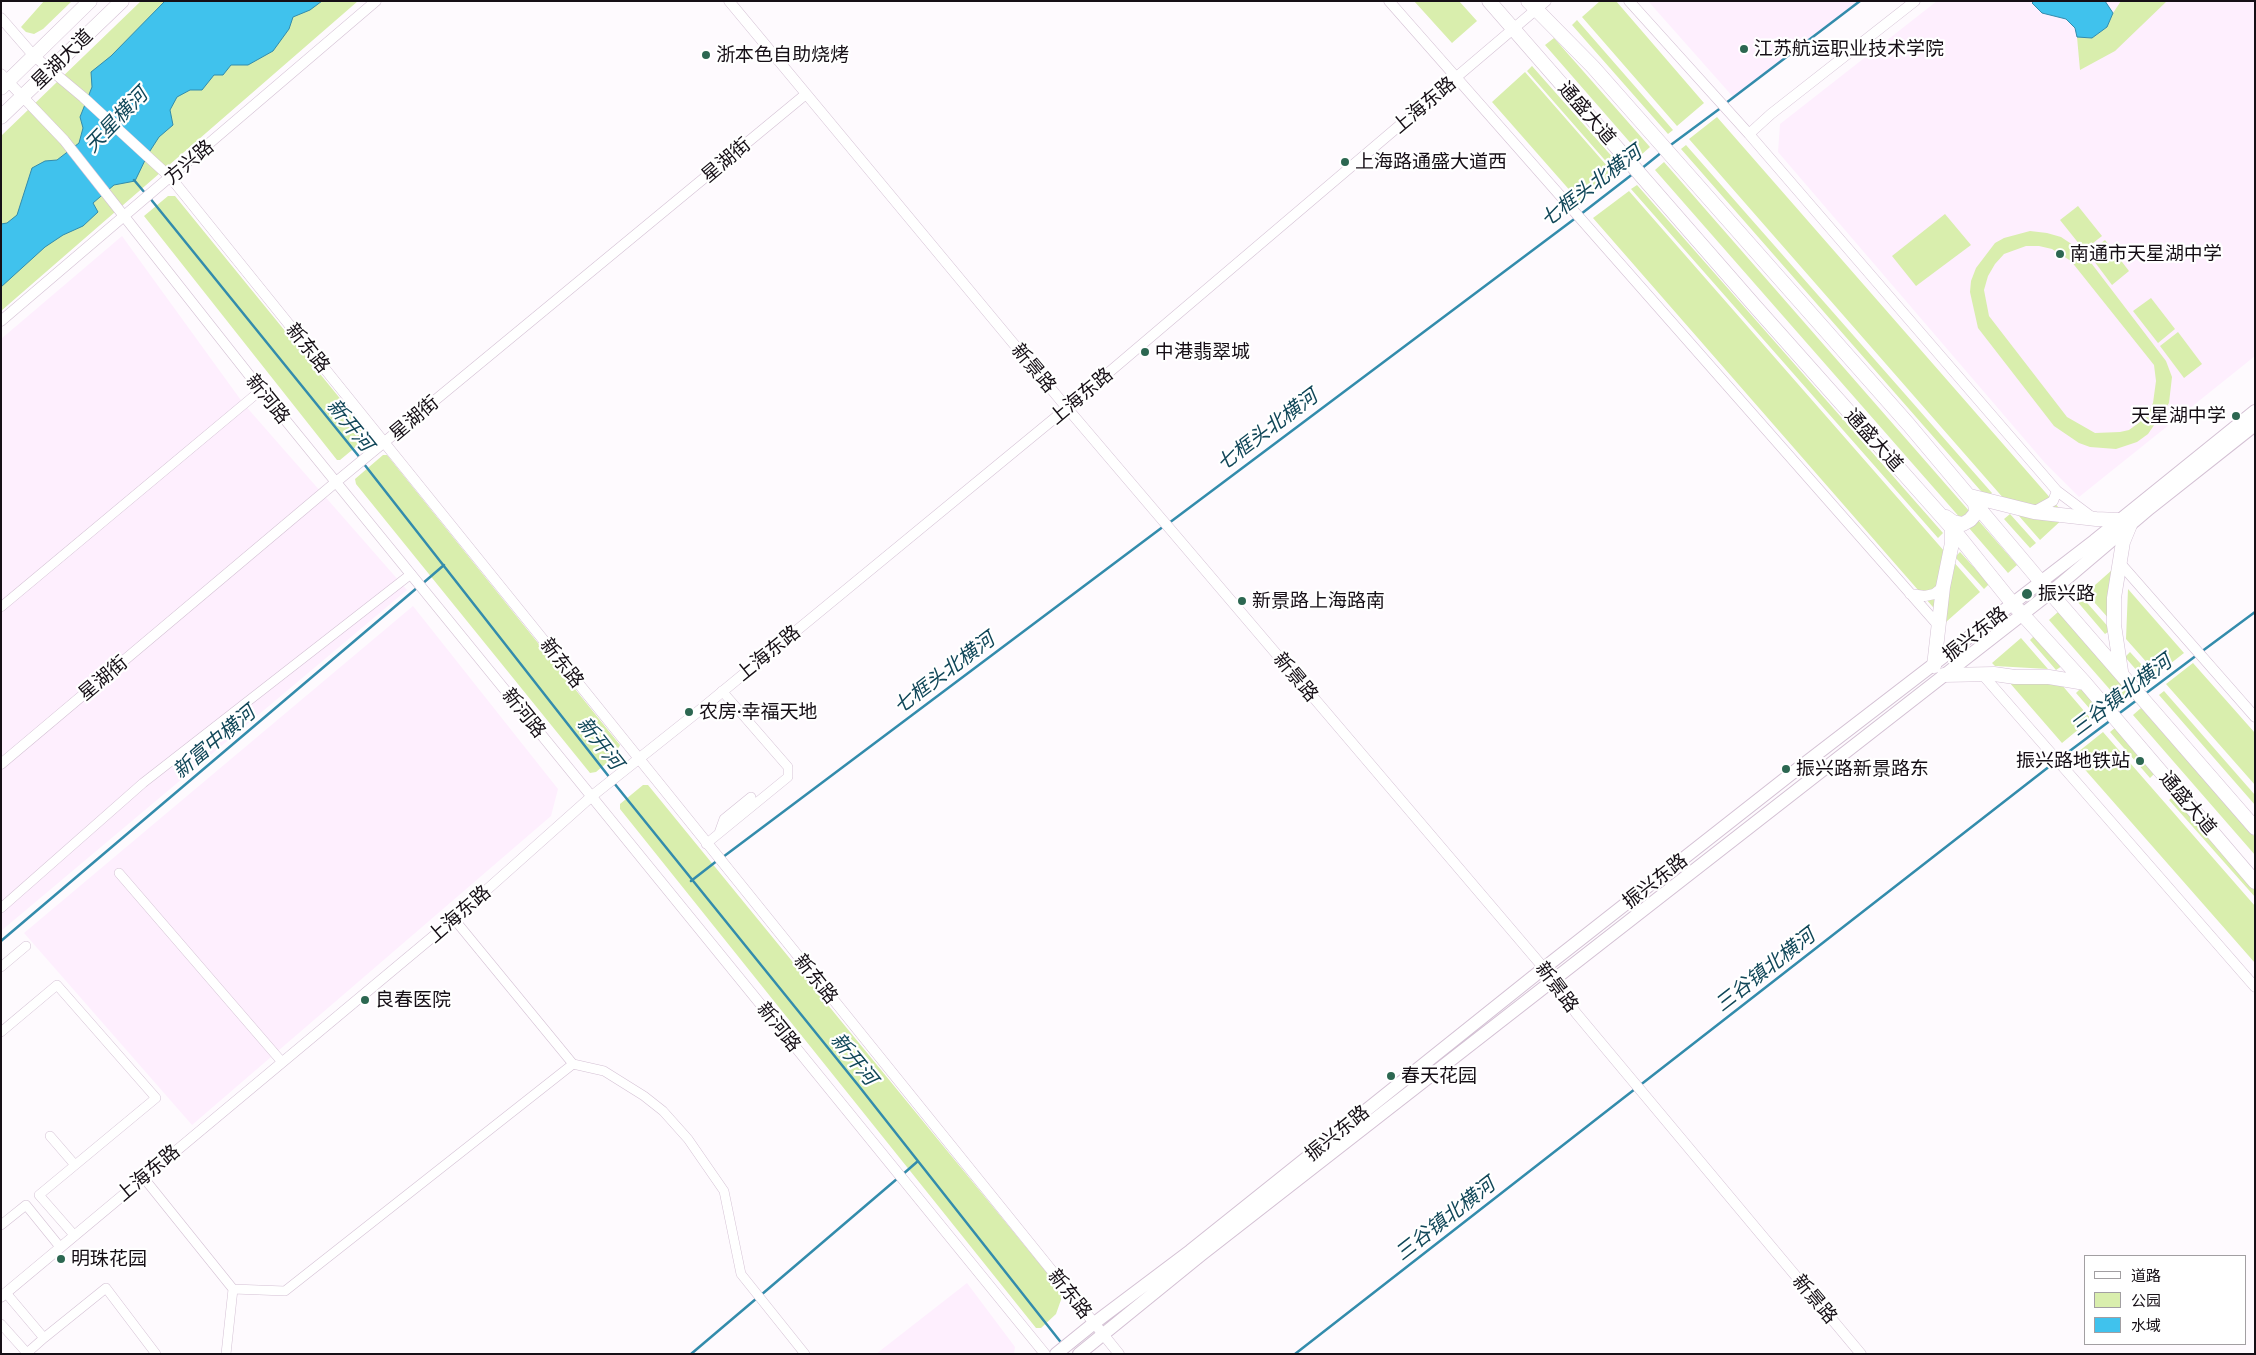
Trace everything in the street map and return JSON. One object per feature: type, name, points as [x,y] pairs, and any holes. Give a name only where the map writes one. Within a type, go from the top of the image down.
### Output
[{"type":"main road","name":"星湖大道","points":[[3,81],[34,56],[90,1]]},
{"type":"main road","name":"星湖大道","points":[[1,117],[122,1]]},
{"type":"main road","name":"通盛大道","points":[[1489,1],[1941,514],[2017,609],[2086,683],[2255,882]]},
{"type":"main road","name":"通盛大道","points":[[1537,4],[1903,418],[2041,582],[2255,828]]},
{"type":"main road","name":"振兴东路","points":[[2017,609],[2051,592],[2125,522],[2255,412]]},
{"type":"main road","name":"振兴东路","points":[[1080,1354],[1202,1254],[1554,980],[2017,609],[2041,582],[2255,425]]},
{"type":"main road","points":[[1941,514],[1954,522],[1963,524],[1976,513],[1972,500],[2034,512],[2125,522],[2114,598],[2114,625],[2122,674]]},
{"type":"main road","points":[[1952,528],[1948,567],[1943,587],[1938,625],[1939,670],[2049,678],[2086,683]]},
{"type":"main road","name":"振兴东路","points":[[1053,1353],[1071,1342],[1190,1251],[1544,968],[1791,774],[1939,670]]},
{"type":"street","name":"方兴路","points":[[1,321],[171,178],[376,1]]},
{"type":"street","name":"新景路","points":[[729,1],[1066,408],[1544,968],[1576,1013],[1861,1354]]},
{"type":"street","points":[[1389,1],[1938,625]]},
{"type":"street","points":[[1629,1],[1748,132],[2057,491],[2096,520]]},
{"type":"street","points":[[1748,132],[1915,1]]},
{"type":"street","name":"上海东路","points":[[4,1295],[454,919],[592,796],[1066,408],[1515,29],[1537,4]]},
{"type":"street","name":"新东路","points":[[1,18],[34,56],[83,97],[171,178],[384,444],[456,528],[638,760],[1119,1354]]},
{"type":"street","name":"新河路","points":[[3,81],[22,97],[64,140],[260,390],[896,1171],[1053,1353]]},
{"type":"street","name":"星湖街","points":[[1,764],[352,468],[384,444],[806,94]]},
{"type":"street","points":[[1,607],[260,390]]},
{"type":"street","points":[[2034,512],[2053,501],[2057,491]]},
{"type":"street","points":[[2119,562],[2255,717]]},
{"type":"street","points":[[1,908],[143,783],[414,577]]},
{"type":"street","points":[[1910,594],[1925,596],[1934,594],[1943,587]]},
{"type":"street","points":[[1982,674],[2255,987]]},
{"type":"street","points":[[709,847],[719,834],[788,777],[788,767],[722,691]]},
{"type":"street","points":[[719,834],[724,818],[751,796]]},
{"type":"street","points":[[119,873],[282,1062]]},
{"type":"street","points":[[454,919],[574,1064],[604,1071],[644,1096],[663,1111],[688,1139],[724,1191],[742,1274],[805,1354]]},
{"type":"street","points":[[1,967],[26,946]]},
{"type":"street","points":[[1,1032],[57,985],[156,1098],[39,1194],[74,1235]]},
{"type":"street","points":[[233,1289],[285,1291],[574,1064]]},
{"type":"street","points":[[50,1136],[74,1165]]},
{"type":"street","points":[[143,1177],[233,1289],[226,1354]]},
{"type":"street","points":[[1,1225],[26,1205],[60,1247]]},
{"type":"street","points":[[1,1324],[26,1354],[106,1288],[156,1354]]},
{"type":"street","points":[[4,1295],[44,1338]]},
{"type":"shaded area","name":"江苏航运职业技术学院","points":[[1648,1],[1860,1],[1734,98]]},
{"type":"shaded area","name":"南通市天星湖中学","points":[[1937,1],[2255,1],[2255,356],[2079,497],[2045,463],[1778,152],[1780,124]]},
{"type":"shaded area","points":[[122,236],[243,403],[407,590],[1,931],[1,339]]},
{"type":"shaded area","points":[[413,606],[558,789],[551,816],[192,1125],[24,933]]},
{"type":"shaded area","points":[[967,1283],[1015,1347],[1014,1354],[876,1354]]},
{"type":"green space","points":[[44,1],[72,1],[43,29],[34,34],[26,32],[21,27]]},
{"type":"green space","points":[[141,1],[358,1],[1,311],[1,136]]},
{"type":"green space","points":[[1414,1],[1459,1],[1477,21],[1452,43]]},
{"type":"green space","points":[[1600,1],[1616,1],[1704,103],[1677,126],[1582,17]]},
{"type":"green space","points":[[2121,1],[2167,1],[2115,51],[2080,70],[2077,37],[2092,38],[2107,27]]},
{"type":"green space","points":[[1577,20],[1673,130],[1668,134],[1572,25]]},
{"type":"green space","points":[[1554,38],[1650,147],[1641,155],[1545,45]]},
{"type":"green space","points":[[1532,66],[1623,169],[1617,174],[1527,71]]},
{"type":"green space","points":[[1525,72],[1615,175],[1580,202],[1492,102]]},
{"type":"green space","points":[[1717,117],[2066,516],[2040,540],[1689,139]]},
{"type":"green space","points":[[1686,145],[1992,493],[1987,498],[1681,149]]},
{"type":"green space","points":[[1664,162],[1970,512],[1962,520],[1655,170]]},
{"type":"green space","points":[[1637,185],[1943,533],[1938,538],[1631,189]]},
{"type":"green space","points":[[1629,191],[1980,592],[1946,622],[1593,218]]},
{"type":"green space","points":[[168,196],[175,196],[369,434],[340,460],[337,460],[144,216]]},
{"type":"green space","points":[[2078,206],[2102,236],[2084,250],[2060,220]]},
{"type":"green space","points":[[1945,214],[1971,245],[1916,286],[1892,256]]},
{"type":"green space","points":[[2030,231],[2047,233],[2061,237],[2082,251],[2166,361],[2172,377],[2169,403],[2148,434],[2137,442],[2116,449],[2090,447],[2079,443],[2054,426],[1978,328],[1970,292],[1971,281],[1976,268],[1995,243],[2004,238]],"holes":[[[2026,246],[2052,249],[2071,261],[2154,365],[2156,381],[2153,403],[2140,422],[2129,430],[2095,433],[2067,417],[1989,316],[1984,290],[1988,276],[1995,264],[2004,254]]]},
{"type":"green space","points":[[2105,240],[2129,271],[2112,285],[2088,253]]},
{"type":"green space","points":[[2151,298],[2175,329],[2158,343],[2133,311]]},
{"type":"green space","points":[[2178,332],[2202,364],[2184,378],[2160,346]]},
{"type":"green space","points":[[383,455],[387,455],[620,745],[615,756],[596,772],[590,773],[356,484],[355,479]]},
{"type":"green space","points":[[2010,514],[2036,543],[2030,548],[2004,519]]},
{"type":"green space","points":[[1978,520],[2017,565],[2008,573],[1969,528]]},
{"type":"green space","points":[[1960,552],[1989,584],[1984,589],[1955,557]]},
{"type":"green space","points":[[2112,570],[2110,620],[2086,593]]},
{"type":"green space","points":[[2128,589],[2184,653],[2157,674],[2126,639]]},
{"type":"green space","points":[[2081,596],[2111,630],[2105,634],[2076,600]]},
{"type":"green space","points":[[2058,612],[2128,692],[2119,700],[2049,620]]},
{"type":"green space","points":[[2035,635],[2062,666],[2056,670],[2030,640]]},
{"type":"green space","points":[[2021,638],[2048,669],[1995,666],[1992,663]]},
{"type":"green space","points":[[2130,652],[2151,675],[2145,680],[2125,657]]},
{"type":"green space","points":[[2193,663],[2255,733],[2255,785],[2166,684]]},
{"type":"green space","points":[[2009,682],[2061,684],[2091,719],[2062,743]]},
{"type":"green space","points":[[2081,688],[2101,711],[2096,716],[2076,693]]},
{"type":"green space","points":[[2164,691],[2255,795],[2255,805],[2159,695]]},
{"type":"green space","points":[[2141,708],[2255,837],[2255,855],[2133,715]]},
{"type":"green space","points":[[2116,727],[2155,773],[2150,778],[2110,732]]},
{"type":"green space","points":[[2103,732],[2255,906],[2255,963],[2073,756]]},
{"type":"green space","points":[[643,785],[648,785],[1061,1290],[1062,1297],[1056,1314],[1041,1328],[1036,1328],[620,809],[620,804]]},
{"type":"green space","points":[[2175,795],[2255,886],[2255,897],[2169,800]]},
{"type":"water","name":"天星横河","points":[[165,1],[322,1],[310,10],[293,17],[289,29],[273,51],[248,65],[231,65],[223,75],[214,75],[202,90],[190,90],[177,97],[170,110],[173,125],[159,137],[148,154],[135,181],[114,185],[93,203],[98,212],[83,226],[63,235],[45,247],[1,287],[1,224],[7,223],[17,215],[32,168],[45,161],[57,160],[79,143],[83,128],[80,117],[92,87],[91,72],[111,56]]},
{"type":"water","points":[[2034,1],[2105,1],[2113,13],[2107,27],[2092,38],[2077,37],[2075,28],[2066,19],[2042,13],[2032,3]]},
{"type":"waterway","name":"七框头北横河","points":[[1726,103],[1860,1]]},
{"type":"waterway","name":"七框头北横河","points":[[1668,147],[1722,107]]},
{"type":"waterway","name":"七框头北横河","points":[[1641,169],[1662,152]]},
{"type":"waterway","name":"七框头北横河","points":[[1581,214],[1634,173]]},
{"type":"waterway","name":"新开河","points":[[134,180],[145,193]]},
{"type":"waterway","name":"新开河","points":[[149,197],[361,459]]},
{"type":"waterway","name":"七框头北横河","points":[[1169,523],[1577,217]]},
{"type":"waterway","name":"新开河","points":[[364,464],[610,778]]},
{"type":"waterway","name":"七框头北横河","points":[[723,857],[1164,526]]},
{"type":"waterway","name":"新富中横河","points":[[422,584],[444,565]]},
{"type":"waterway","name":"新富中横河","points":[[1,941],[418,587]]},
{"type":"waterway","name":"三谷镇北横河","points":[[2201,652],[2255,612]]},
{"type":"waterway","name":"三谷镇北横河","points":[[2145,694],[2197,655]]},
{"type":"waterway","name":"三谷镇北横河","points":[[2117,715],[2137,700]]},
{"type":"waterway","name":"三谷镇北横河","points":[[2059,759],[2111,720]]},
{"type":"waterway","name":"三谷镇北横河","points":[[1639,1086],[2055,762]]},
{"type":"waterway","name":"新开河","points":[[614,783],[858,1085],[1063,1345]]},
{"type":"waterway","name":"七框头北横河","points":[[691,881],[718,860]]},
{"type":"waterway","name":"三谷镇北横河","points":[[1295,1354],[1635,1089]]},
{"type":"waterway","points":[[902,1175],[918,1161]]},
{"type":"waterway","points":[[761,1295],[898,1178]]},
{"type":"waterway","points":[[691,1354],[757,1298]]},
{"type":"place","name":"江苏航运职业技术学院","points":[[1744,49]]},
{"type":"place","name":"浙本色自助烧烤","points":[[706,55]]},
{"type":"place","name":"上海路通盛大道西","points":[[1345,162]]},
{"type":"place","name":"南通市天星湖中学","points":[[2060,254]]},
{"type":"place","name":"中港翡翠城","points":[[1145,352]]},
{"type":"place","name":"天星湖中学","points":[[2236,416]]},
{"type":"place","name":"振兴路","points":[[2027,594]]},
{"type":"place","name":"新景路上海路南","points":[[1242,601]]},
{"type":"place","name":"农房·幸福天地","points":[[689,712]]},
{"type":"place","name":"振兴路地铁站","points":[[2140,761]]},
{"type":"place","name":"振兴路新景路东","points":[[1786,769]]},
{"type":"place","name":"良春医院","points":[[365,1000]]},
{"type":"place","name":"春天花园","points":[[1391,1076]]},
{"type":"place","name":"明珠花园","points":[[61,1259]]}]
